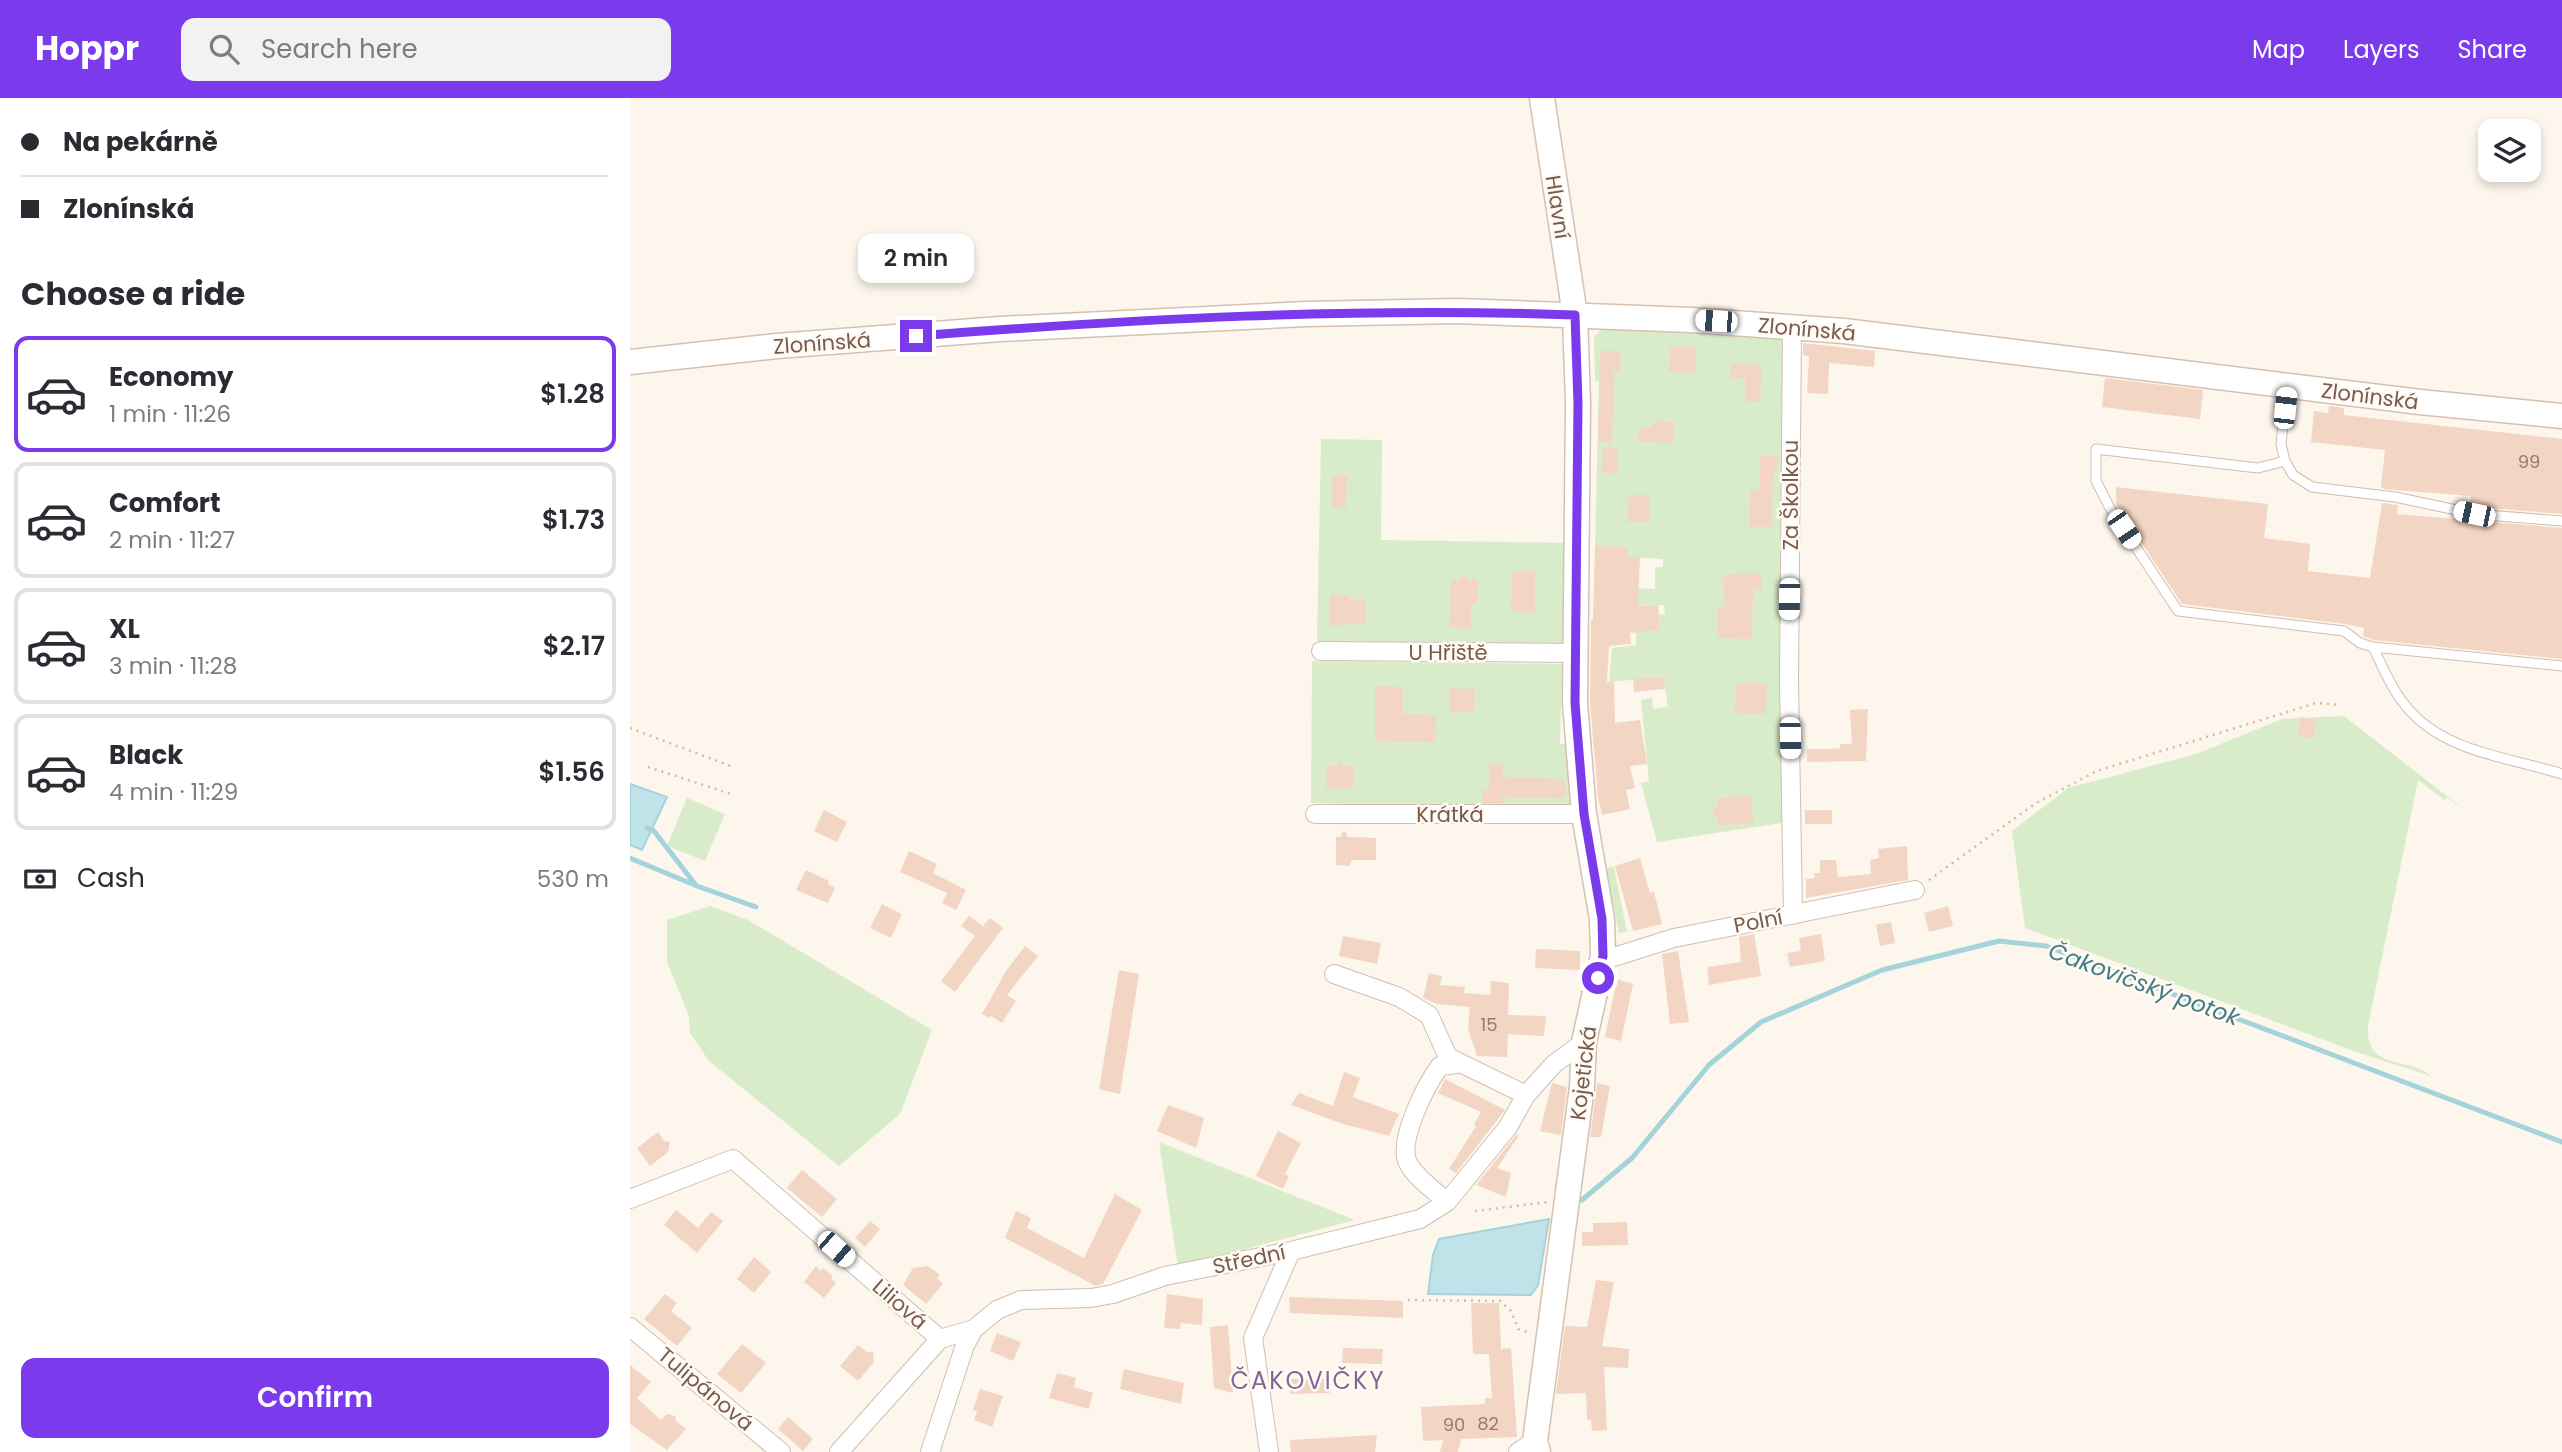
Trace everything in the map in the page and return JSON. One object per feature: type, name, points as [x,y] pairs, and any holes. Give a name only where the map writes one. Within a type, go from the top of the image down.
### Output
[{"type":"street","name":"Hlavní","points":[[1542,98],[1575,315]]},
{"type":"street","name":"Zlonínská","points":[[630,362],[776,346],[1000,329],[1458,311],[1843,331],[2288,386],[2562,416]]},
{"type":"street","name":"Kojetická","points":[[1530,1448],[1567,1200],[1582,1087],[1584,1042],[1603,956],[1602,919],[1584,814],[1575,703],[1578,403],[1575,315]]},
{"type":"street","name":"Za Školkou","points":[[1792,327],[1788,680],[1793,915]]},
{"type":"street","name":"U Hřiště","points":[[1321,651],[1575,653]]},
{"type":"street","name":"Krátká","points":[[1315,814],[1584,814]]},
{"type":"street","name":"Polní","points":[[1603,956],[1614,957],[1674,938],[1915,890]]},
{"type":"street","points":[[1334,974],[1399,997],[1429,1015],[1448,1057],[1457,1064],[1526,1095]]},
{"type":"street","name":"Střední","points":[[930,1452],[959,1361],[974,1329],[997,1310],[1021,1300],[1091,1298],[1113,1294],[1165,1276],[1291,1251],[1420,1219],[1447,1202],[1508,1127],[1526,1095],[1554,1065],[1584,1042]]},
{"type":"street","points":[[1447,1202],[1409,1164],[1405,1152],[1407,1134],[1433,1076],[1440,1066],[1457,1064]]},
{"type":"street","name":"Liliová","points":[[630,1199],[733,1159],[940,1339]]},
{"type":"street","points":[[1269,1452],[1253,1338],[1291,1251]]},
{"type":"street","name":"Tulipánová","points":[[630,1327],[781,1452]]},
{"type":"street","points":[[839,1452],[940,1339],[974,1329]]},
{"type":"lane","points":[[2288,386],[2281,444],[2285,461],[2294,475],[2312,487],[2395,497],[2474,514],[2562,522]]},
{"type":"lane","points":[[2285,461],[2258,468],[2096,449],[2096,481],[2110,508],[2178,611],[2344,631],[2373,648],[2562,666]]},
{"type":"lane","points":[[2373,648],[2390,683],[2413,714],[2452,743],[2562,774]]},
{"type":"path","points":[[1915,890],[2036,803],[2097,771],[2316,702],[2341,705]]},
{"type":"path","points":[[630,728],[733,767]]},
{"type":"path","points":[[648,767],[731,794]]},
{"type":"path","points":[[1475,1211],[1567,1200]]},
{"type":"path","points":[[1408,1300],[1500,1301],[1511,1311],[1518,1329],[1524,1333],[1539,1334]]},
{"type":"green space","points":[[1606,323],[1783,337],[1782,823],[1657,842],[1641,783],[1649,781],[1641,700],[1652,698],[1653,709],[1668,707],[1664,677],[1609,682],[1612,648],[1636,645],[1636,632],[1660,630],[1659,618],[1636,616],[1665,614],[1664,605],[1634,606],[1636,588],[1655,589],[1655,567],[1663,567],[1663,559],[1627,557],[1627,547],[1595,546],[1599,381],[1595,381],[1594,338]]},
{"type":"green space","points":[[1321,439],[1382,440],[1381,540],[1567,543],[1565,640],[1562,644],[1317,641]]},
{"type":"green space","points":[[1312,661],[1562,664],[1560,744],[1566,744],[1574,809],[1311,803]]},
{"type":"green space","points":[[2344,716],[2466,811],[2446,797],[2446,801],[2418,780],[2368,1026],[2369,1041],[2373,1050],[2381,1057],[2422,1070],[2431,1076],[2359,1053],[2025,928],[2012,831],[2068,788],[2196,754],[2282,719]]},
{"type":"green space","points":[[687,798],[725,814],[705,861],[667,846]]},
{"type":"green space","points":[[1614,867],[1627,932],[1619,933],[1606,868]]},
{"type":"green space","points":[[710,906],[748,920],[932,1030],[900,1114],[839,1166],[709,1061],[690,1033],[689,1016],[667,962],[667,920]]},
{"type":"green space","points":[[1159,1142],[1355,1220],[1178,1267]]},
{"type":"water","points":[[630,784],[667,797],[642,850],[630,845]]},
{"type":"water","points":[[1549,1219],[1538,1285],[1531,1295],[1428,1294],[1433,1255],[1439,1239]]},
{"type":"building","points":[[1803,343],[1875,351],[1874,367],[1829,363],[1828,394],[1807,393],[1809,356],[1803,355]]},
{"type":"building","points":[[1670,348],[1696,348],[1696,371],[1669,372]]},
{"type":"building","points":[[1600,351],[1620,351],[1620,372],[1614,372],[1612,443],[1598,441]]},
{"type":"building","points":[[1731,364],[1762,365],[1760,402],[1745,401],[1746,379],[1730,378]]},
{"type":"building","points":[[2105,378],[2203,390],[2200,419],[2102,407]]},
{"type":"building","points":[[2329,406],[2344,408],[2344,415],[2562,439],[2562,514],[2470,506],[2471,496],[2384,489],[2381,487],[2385,450],[2311,442],[2314,411],[2328,413]]},
{"type":"building","points":[[1673,422],[1673,443],[1638,442],[1639,427],[1652,428],[1652,423]]},
{"type":"building","points":[[1603,447],[1618,448],[1618,473],[1602,473]]},
{"type":"building","points":[[1760,456],[1778,456],[1777,471],[1773,472],[1772,527],[1749,527],[1750,489],[1760,489]]},
{"type":"building","points":[[1332,476],[1347,476],[1346,508],[1332,508]]},
{"type":"building","points":[[2116,487],[2268,504],[2264,538],[2310,544],[2308,571],[2370,578],[2382,503],[2398,505],[2397,514],[2562,528],[2562,659],[2374,640],[2363,636],[2364,628],[2345,624],[2182,604],[2116,504]]},
{"type":"building","points":[[1629,495],[1650,495],[1650,522],[1628,522]]},
{"type":"building","points":[[1595,546],[1627,547],[1627,557],[1640,557],[1638,606],[1658,605],[1660,630],[1630,633],[1631,644],[1609,646],[1607,682],[1614,682],[1615,723],[1640,720],[1647,764],[1630,766],[1635,788],[1626,790],[1630,809],[1602,815],[1590,702]]},
{"type":"building","points":[[1512,572],[1535,572],[1535,612],[1511,612]]},
{"type":"building","points":[[1761,573],[1762,589],[1753,589],[1752,639],[1717,638],[1717,608],[1725,608],[1723,576]]},
{"type":"building","points":[[1464,575],[1469,580],[1478,580],[1477,603],[1471,603],[1471,627],[1450,627],[1451,580],[1459,580]]},
{"type":"building","points":[[1330,595],[1349,596],[1349,600],[1365,600],[1365,623],[1330,626]]},
{"type":"building","points":[[1664,677],[1665,689],[1634,692],[1633,679]]},
{"type":"building","points":[[1736,683],[1767,683],[1766,714],[1735,713]]},
{"type":"building","points":[[1375,686],[1403,687],[1403,714],[1436,715],[1435,742],[1375,741]]},
{"type":"building","points":[[1449,688],[1475,689],[1474,712],[1449,712]]},
{"type":"building","points":[[1868,709],[1866,761],[1807,762],[1807,749],[1840,748],[1840,744],[1852,744],[1850,710]]},
{"type":"building","points":[[2300,717],[2316,719],[2314,738],[2299,737]]},
{"type":"building","points":[[1340,762],[1344,766],[1353,766],[1353,788],[1326,788],[1327,766],[1336,766]]},
{"type":"building","points":[[1489,764],[1503,764],[1503,777],[1565,779],[1565,798],[1502,797],[1502,803],[1483,803],[1483,789],[1489,790]]},
{"type":"building","points":[[1752,796],[1753,824],[1718,825],[1717,817],[1712,812],[1717,807],[1717,798]]},
{"type":"building","points":[[824,810],[847,822],[837,842],[814,831]]},
{"type":"building","points":[[1805,810],[1832,810],[1832,824],[1805,824]]},
{"type":"building","points":[[1344,830],[1348,837],[1376,838],[1376,860],[1352,860],[1349,866],[1336,865],[1336,837],[1340,837]]},
{"type":"building","points":[[1907,846],[1908,880],[1806,898],[1806,879],[1815,878],[1814,873],[1820,873],[1820,860],[1836,860],[1838,877],[1871,874],[1870,860],[1879,858],[1878,849]]},
{"type":"building","points":[[909,851],[937,864],[933,873],[966,890],[956,910],[942,903],[947,893],[900,872]]},
{"type":"building","points":[[1640,858],[1650,893],[1654,892],[1662,924],[1633,931],[1615,866]]},
{"type":"building","points":[[806,870],[829,881],[828,884],[835,888],[828,903],[796,890]]},
{"type":"building","points":[[882,904],[902,914],[891,938],[870,928]]},
{"type":"building","points":[[1948,906],[1953,926],[1929,932],[1924,913]]},
{"type":"building","points":[[969,916],[983,926],[990,918],[1003,928],[955,992],[941,981],[975,936],[961,926]]},
{"type":"building","points":[[1891,922],[1895,943],[1880,946],[1876,925]]},
{"type":"building","points":[[1754,934],[1761,976],[1709,985],[1707,967],[1741,962],[1739,937]]},
{"type":"building","points":[[1821,934],[1825,961],[1790,967],[1787,953],[1801,951],[1799,938]]},
{"type":"building","points":[[1343,936],[1381,943],[1377,964],[1339,956]]},
{"type":"building","points":[[1025,946],[1038,956],[1007,995],[1016,1001],[1002,1023],[991,1016],[989,1018],[982,1014],[1006,971]]},
{"type":"building","points":[[1536,949],[1580,951],[1580,970],[1535,968]]},
{"type":"building","points":[[1678,951],[1689,1022],[1670,1024],[1662,954]]},
{"type":"building","points":[[1119,970],[1139,974],[1120,1094],[1099,1089]]},
{"type":"building","points":[[1429,973],[1442,976],[1440,985],[1465,987],[1464,993],[1490,995],[1491,981],[1509,983],[1508,1015],[1546,1016],[1544,1036],[1508,1034],[1507,1057],[1477,1056],[1468,1029],[1470,1007],[1437,1004],[1423,998]]},
{"type":"building","points":[[1617,979],[1633,984],[1621,1041],[1605,1037]]},
{"type":"building","points":[[1344,1072],[1360,1078],[1353,1097],[1399,1114],[1389,1136],[1343,1124],[1291,1105],[1299,1093],[1333,1106]]},
{"type":"building","points":[[1445,1079],[1505,1110],[1456,1173],[1449,1169],[1476,1126],[1474,1124],[1481,1112],[1438,1093]]},
{"type":"building","points":[[1552,1083],[1567,1087],[1561,1135],[1540,1131]]},
{"type":"building","points":[[1597,1083],[1610,1086],[1601,1137],[1590,1137]]},
{"type":"building","points":[[1168,1105],[1204,1118],[1196,1148],[1157,1131]]},
{"type":"building","points":[[1278,1131],[1301,1143],[1285,1174],[1289,1176],[1283,1189],[1256,1176]]},
{"type":"building","points":[[658,1132],[664,1141],[670,1142],[668,1152],[650,1166],[637,1148]]},
{"type":"building","points":[[1517,1134],[1518,1137],[1497,1168],[1511,1173],[1506,1197],[1476,1185]]},
{"type":"building","points":[[802,1170],[837,1199],[822,1217],[787,1188]]},
{"type":"building","points":[[1115,1194],[1142,1210],[1103,1284],[1096,1286],[1005,1238],[1016,1211],[1031,1218],[1027,1228],[1084,1258]]},
{"type":"building","points":[[676,1210],[698,1228],[711,1212],[723,1221],[697,1253],[664,1225]]},
{"type":"building","points":[[870,1221],[880,1229],[865,1247],[855,1238]]},
{"type":"building","points":[[1627,1222],[1628,1245],[1582,1246],[1582,1232],[1593,1232],[1593,1223]]},
{"type":"building","points":[[754,1257],[771,1272],[754,1293],[737,1279]]},
{"type":"building","points":[[816,1266],[833,1276],[831,1279],[836,1283],[824,1298],[804,1282]]},
{"type":"building","points":[[928,1266],[940,1275],[937,1278],[943,1284],[926,1304],[903,1285],[913,1268]]},
{"type":"building","points":[[1596,1280],[1614,1282],[1602,1346],[1629,1349],[1628,1368],[1604,1367],[1607,1430],[1592,1431],[1591,1420],[1587,1420],[1586,1393],[1556,1394],[1565,1326],[1587,1327]]},
{"type":"building","points":[[665,1294],[677,1303],[671,1311],[692,1328],[677,1346],[644,1319]]},
{"type":"building","points":[[1167,1294],[1203,1299],[1202,1325],[1181,1323],[1180,1329],[1164,1328]]},
{"type":"building","points":[[1289,1297],[1403,1301],[1403,1318],[1290,1313]]},
{"type":"building","points":[[1471,1303],[1499,1303],[1501,1349],[1511,1348],[1517,1437],[1461,1439],[1458,1452],[1440,1452],[1443,1440],[1423,1441],[1421,1407],[1485,1404],[1485,1398],[1492,1398],[1489,1354],[1473,1354]]},
{"type":"building","points":[[1228,1325],[1233,1393],[1214,1388],[1210,1327]]},
{"type":"building","points":[[997,1333],[1021,1342],[1013,1361],[990,1351]]},
{"type":"building","points":[[742,1344],[766,1363],[741,1393],[717,1374]]},
{"type":"building","points":[[858,1345],[867,1352],[873,1352],[874,1362],[858,1381],[840,1366]]},
{"type":"building","points":[[1343,1348],[1383,1349],[1382,1364],[1342,1363]]},
{"type":"building","points":[[630,1365],[651,1382],[637,1398],[661,1420],[667,1414],[675,1416],[676,1421],[686,1429],[667,1450],[630,1424]]},
{"type":"building","points":[[1124,1369],[1184,1383],[1181,1404],[1120,1389]]},
{"type":"building","points":[[1057,1373],[1076,1378],[1074,1387],[1093,1393],[1089,1409],[1049,1398]]},
{"type":"building","points":[[1290,1379],[1330,1379],[1330,1393],[1290,1394]]},
{"type":"building","points":[[980,1389],[1003,1396],[992,1427],[974,1420],[977,1411],[973,1410]]},
{"type":"building","points":[[788,1417],[813,1439],[803,1451],[778,1429]]},
{"type":"building","points":[[1377,1435],[1375,1452],[1291,1452],[1290,1440]]},
{"type":"waterway","points":[[647,828],[654,831],[695,884]]},
{"type":"waterway","name":"Čakovičský potok","points":[[630,858],[756,907]]},
{"type":"waterway","name":"Čakovičský potok","points":[[1582,1200],[1632,1158],[1709,1065],[1761,1022],[1882,970],[1999,941],[2046,946],[2562,1142]]},
{"type":"district","name":"ČAKOVIČKY","points":[[1308,1380]]},
{"type":"route","points":[[916,336],[1000,329],[1306,314],[1458,311],[1575,315],[1578,403],[1575,703],[1584,814],[1602,919],[1603,956],[1598,978]]}]
